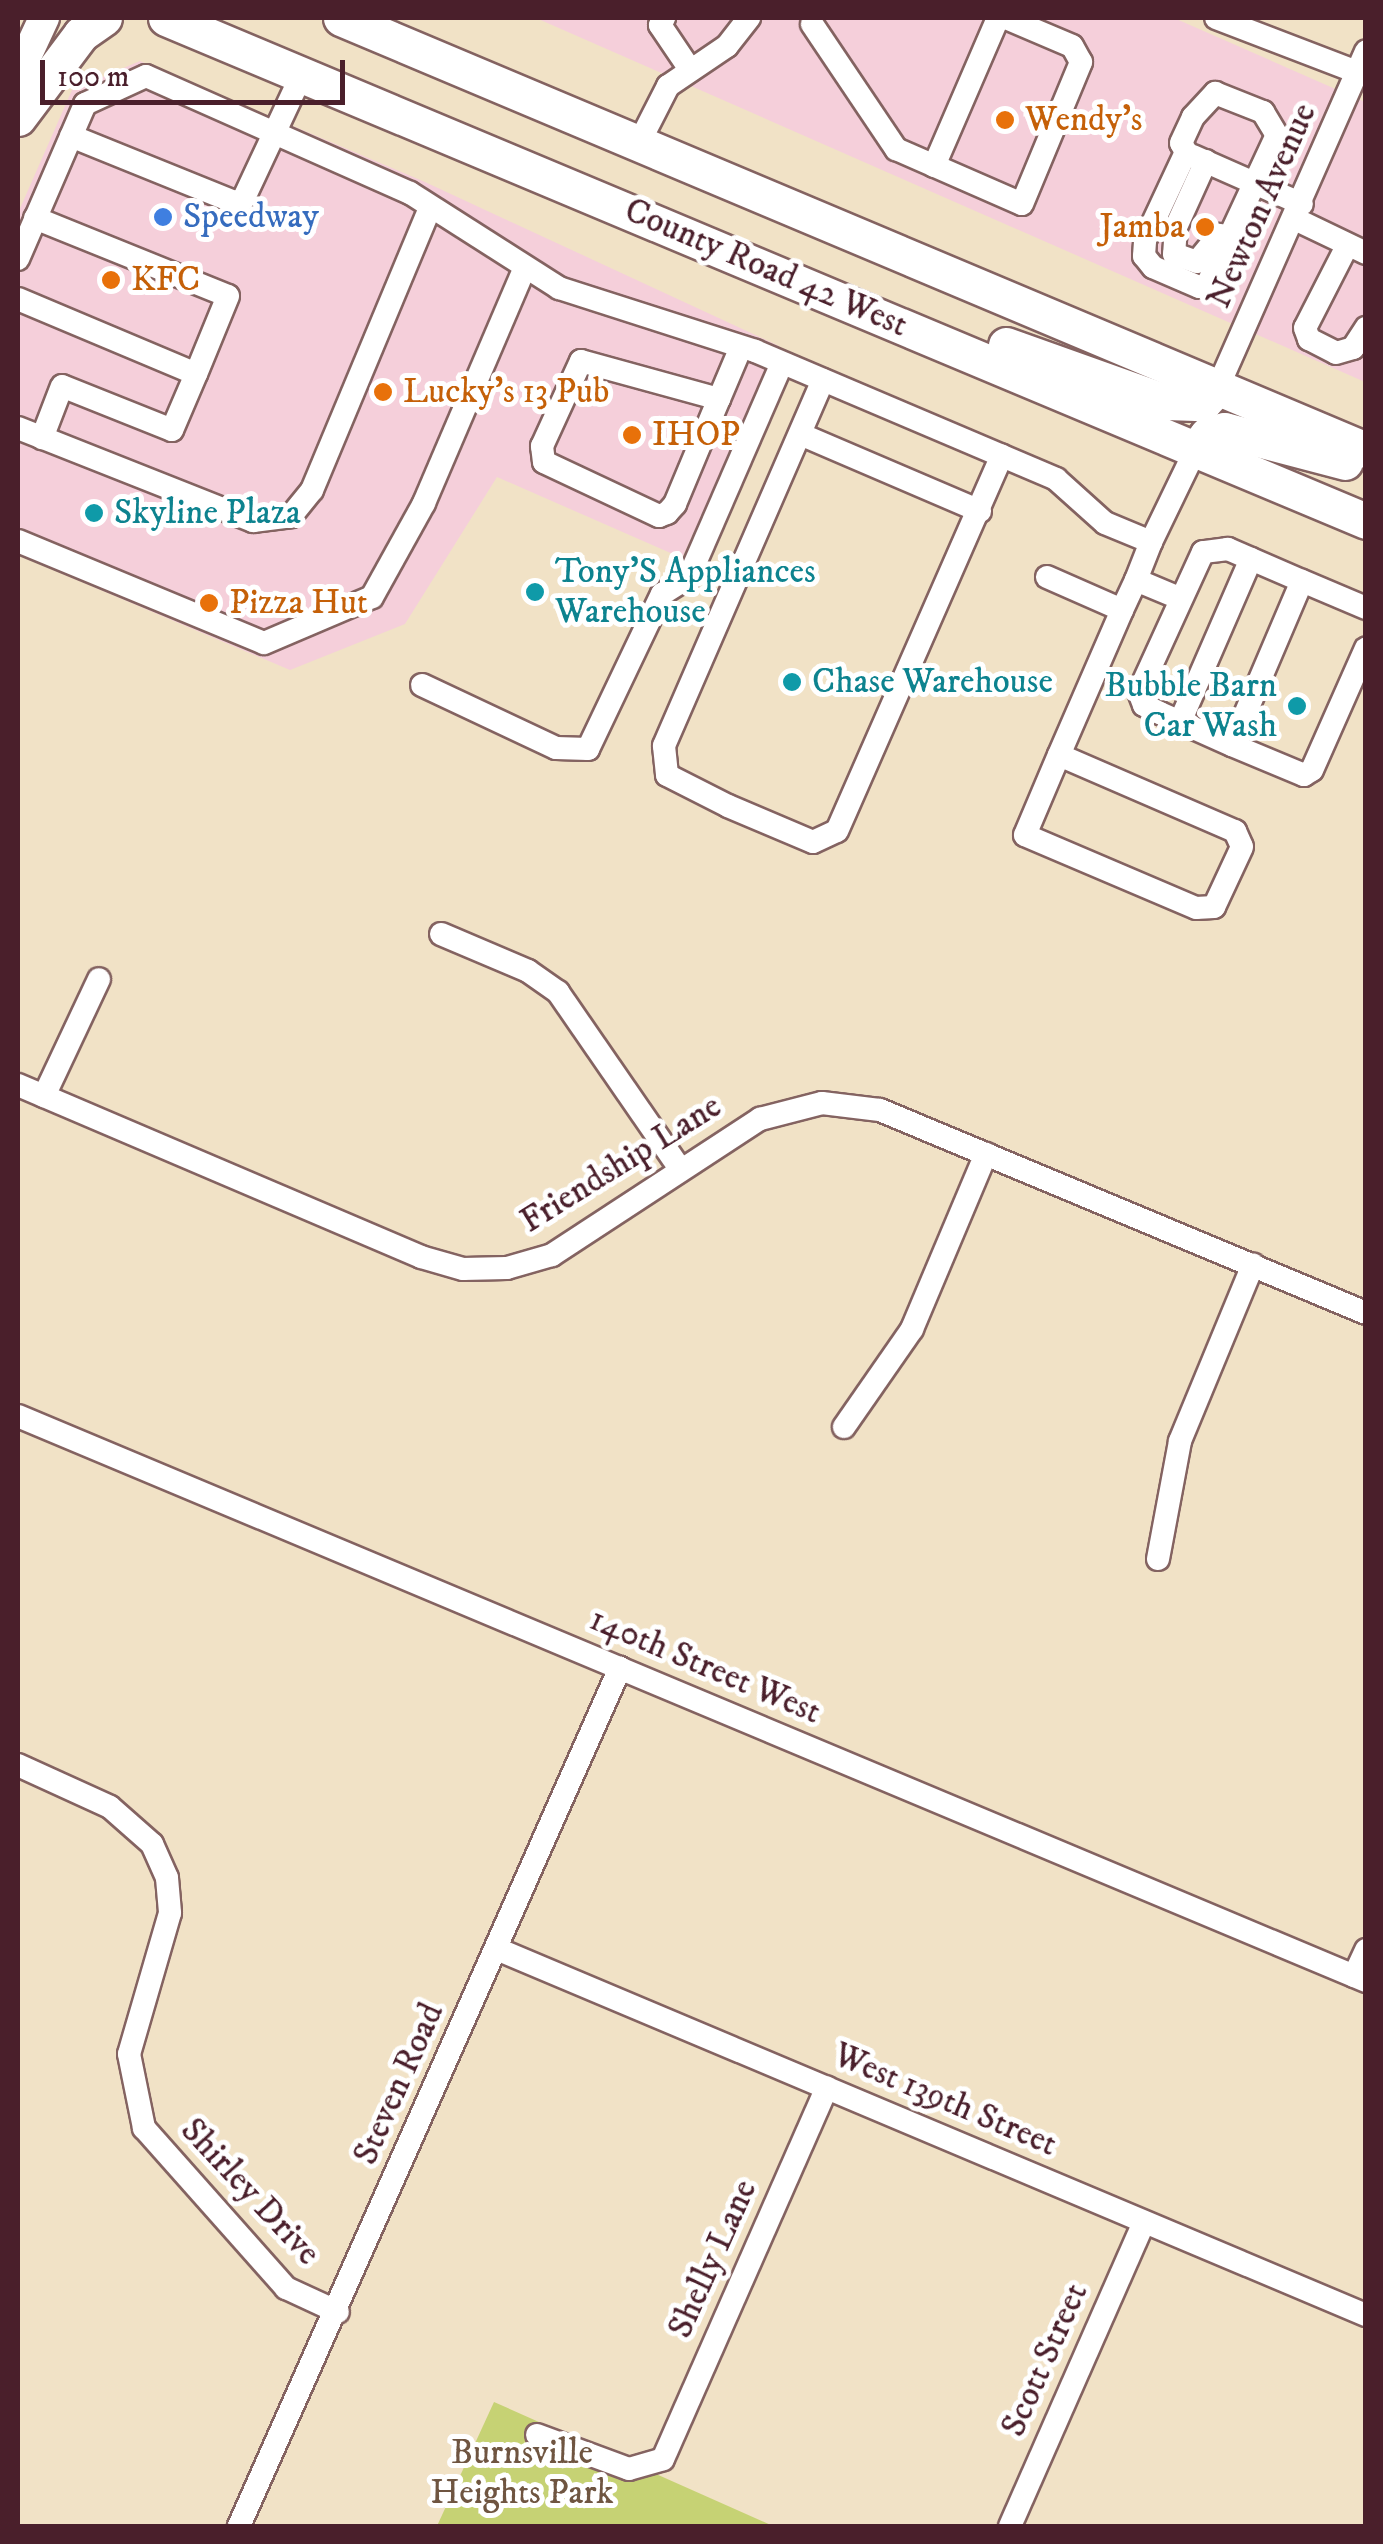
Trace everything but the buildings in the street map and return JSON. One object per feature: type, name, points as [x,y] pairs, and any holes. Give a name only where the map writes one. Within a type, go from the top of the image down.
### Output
[{"type":"highway","points":[[18,118],[81,34],[104,18]]},
{"type":"highway","name":"County Road 42 West","points":[[166,18],[1366,521]]},
{"type":"highway","name":"County Road 42 West","points":[[342,18],[1366,450]]},
{"type":"highway","points":[[790,278],[1166,402],[1203,402],[1218,388]]},
{"type":"highway","points":[[1196,448],[1208,434],[1224,430],[1366,468]]},
{"type":"main road","points":[[18,74],[44,18]]},
{"type":"street","points":[[639,143],[668,86],[689,68],[727,46],[748,18]]},
{"type":"street","points":[[788,18],[816,21],[888,141],[934,166],[1022,204],[1081,62],[1072,46],[1006,18]]},
{"type":"street","points":[[934,166],[998,18]]},
{"type":"street","points":[[1216,18],[1362,62]]},
{"type":"street","points":[[655,20],[689,68]]},
{"type":"street","name":"Newton Avenue","points":[[1218,388],[1362,62]]},
{"type":"street","points":[[71,136],[234,202],[253,186],[302,74]]},
{"type":"street","points":[[18,258],[86,104],[146,76],[430,208],[524,270],[604,306],[740,347],[1056,478],[1106,522],[1151,542]]},
{"type":"street","points":[[1196,157],[1176,227],[1174,254],[1198,262],[1236,202],[1254,188],[1276,135],[1264,112],[1215,93],[1206,97],[1182,143],[1196,157],[1254,188],[1299,212],[1356,250],[1305,328],[1309,339],[1336,353],[1353,348],[1366,328]]},
{"type":"street","points":[[18,428],[253,522],[291,516],[312,490],[430,208]]},
{"type":"street","points":[[35,218],[228,296],[172,430],[62,386],[42,438]]},
{"type":"street","points":[[18,541],[264,643],[372,597],[424,502],[524,270]]},
{"type":"street","points":[[18,299],[196,374]]},
{"type":"street","points":[[719,399],[582,361],[542,446],[544,462],[659,516],[675,504],[719,399],[740,347]]},
{"type":"street","points":[[422,685],[556,748],[588,749],[662,594],[689,577],[782,363]]},
{"type":"street","points":[[823,380],[664,746],[667,775],[728,806],[813,842],[837,831],[1002,456]]},
{"type":"street","points":[[800,434],[980,511]]},
{"type":"street","points":[[1059,755],[1235,830],[1242,848],[1214,908],[1196,908],[1025,835],[1059,755],[1122,610],[1136,580],[1151,542],[1196,448]]},
{"type":"street","points":[[1366,608],[1216,546],[1202,552],[1140,692],[1144,705],[1304,776],[1312,770],[1366,648]]},
{"type":"street","points":[[1180,722],[1251,559]]},
{"type":"street","points":[[1048,577],[1122,610]]},
{"type":"street","points":[[1136,580],[1180,598]]},
{"type":"street","points":[[1232,744],[1302,581]]},
{"type":"street","points":[[441,934],[528,970],[558,992],[681,1170]]},
{"type":"street","points":[[44,1096],[98,979]]},
{"type":"street","name":"Friendship Lane","points":[[18,1085],[421,1258],[463,1269],[507,1268],[552,1255],[760,1120],[822,1103],[880,1110],[1366,1313]]},
{"type":"street","points":[[844,1427],[912,1328],[986,1154]]},
{"type":"street","points":[[1158,1558],[1180,1442],[1253,1265]]},
{"type":"street","name":"140th Street West","points":[[18,1416],[1360,1978]]},
{"type":"street","name":"Steven Road","points":[[240,2526],[620,1668]]},
{"type":"street","name":"Shirley Drive","points":[[18,1765],[110,1807],[152,1844],[166,1878],[170,1913],[130,2054],[144,2128],[286,2288],[338,2312]]},
{"type":"street","name":"West 139th Street","points":[[497,1948],[1366,2315]]},
{"type":"street","points":[[1360,1978],[1366,1950]]},
{"type":"street","name":"Shelly Lane","points":[[537,2435],[629,2469],[663,2460],[826,2088]]},
{"type":"street","name":"Scott Street","points":[[1010,2526],[1144,2222]]},
{"type":"shaded area","points":[[536,18],[1174,18],[1365,102],[1365,382]]},
{"type":"shaded area","points":[[140,61],[425,182],[779,346],[682,558],[497,477],[405,624],[290,670],[18,555],[18,213],[72,90]]},
{"type":"green space","name":"Burnsville Heights Park","points":[[494,2402],[773,2526],[437,2526]]},
{"type":"place","name":"Wendy's","points":[[1005,120]]},
{"type":"place","name":"Speedway","points":[[163,217]]},
{"type":"place","name":"Jamba","points":[[1205,227]]},
{"type":"place","name":"KFC","points":[[111,280]]},
{"type":"place","name":"Lucky's 13 Pub","points":[[383,392]]},
{"type":"place","name":"IHOP","points":[[632,435]]},
{"type":"place","name":"Skyline Plaza","points":[[94,513]]},
{"type":"place","name":"Tony'S Appliances Warehouse","points":[[535,592]]},
{"type":"place","name":"Pizza Hut","points":[[209,603]]},
{"type":"place","name":"Chase Warehouse","points":[[792,682]]},
{"type":"place","name":"Bubble Barn Car Wash","points":[[1297,706]]}]
